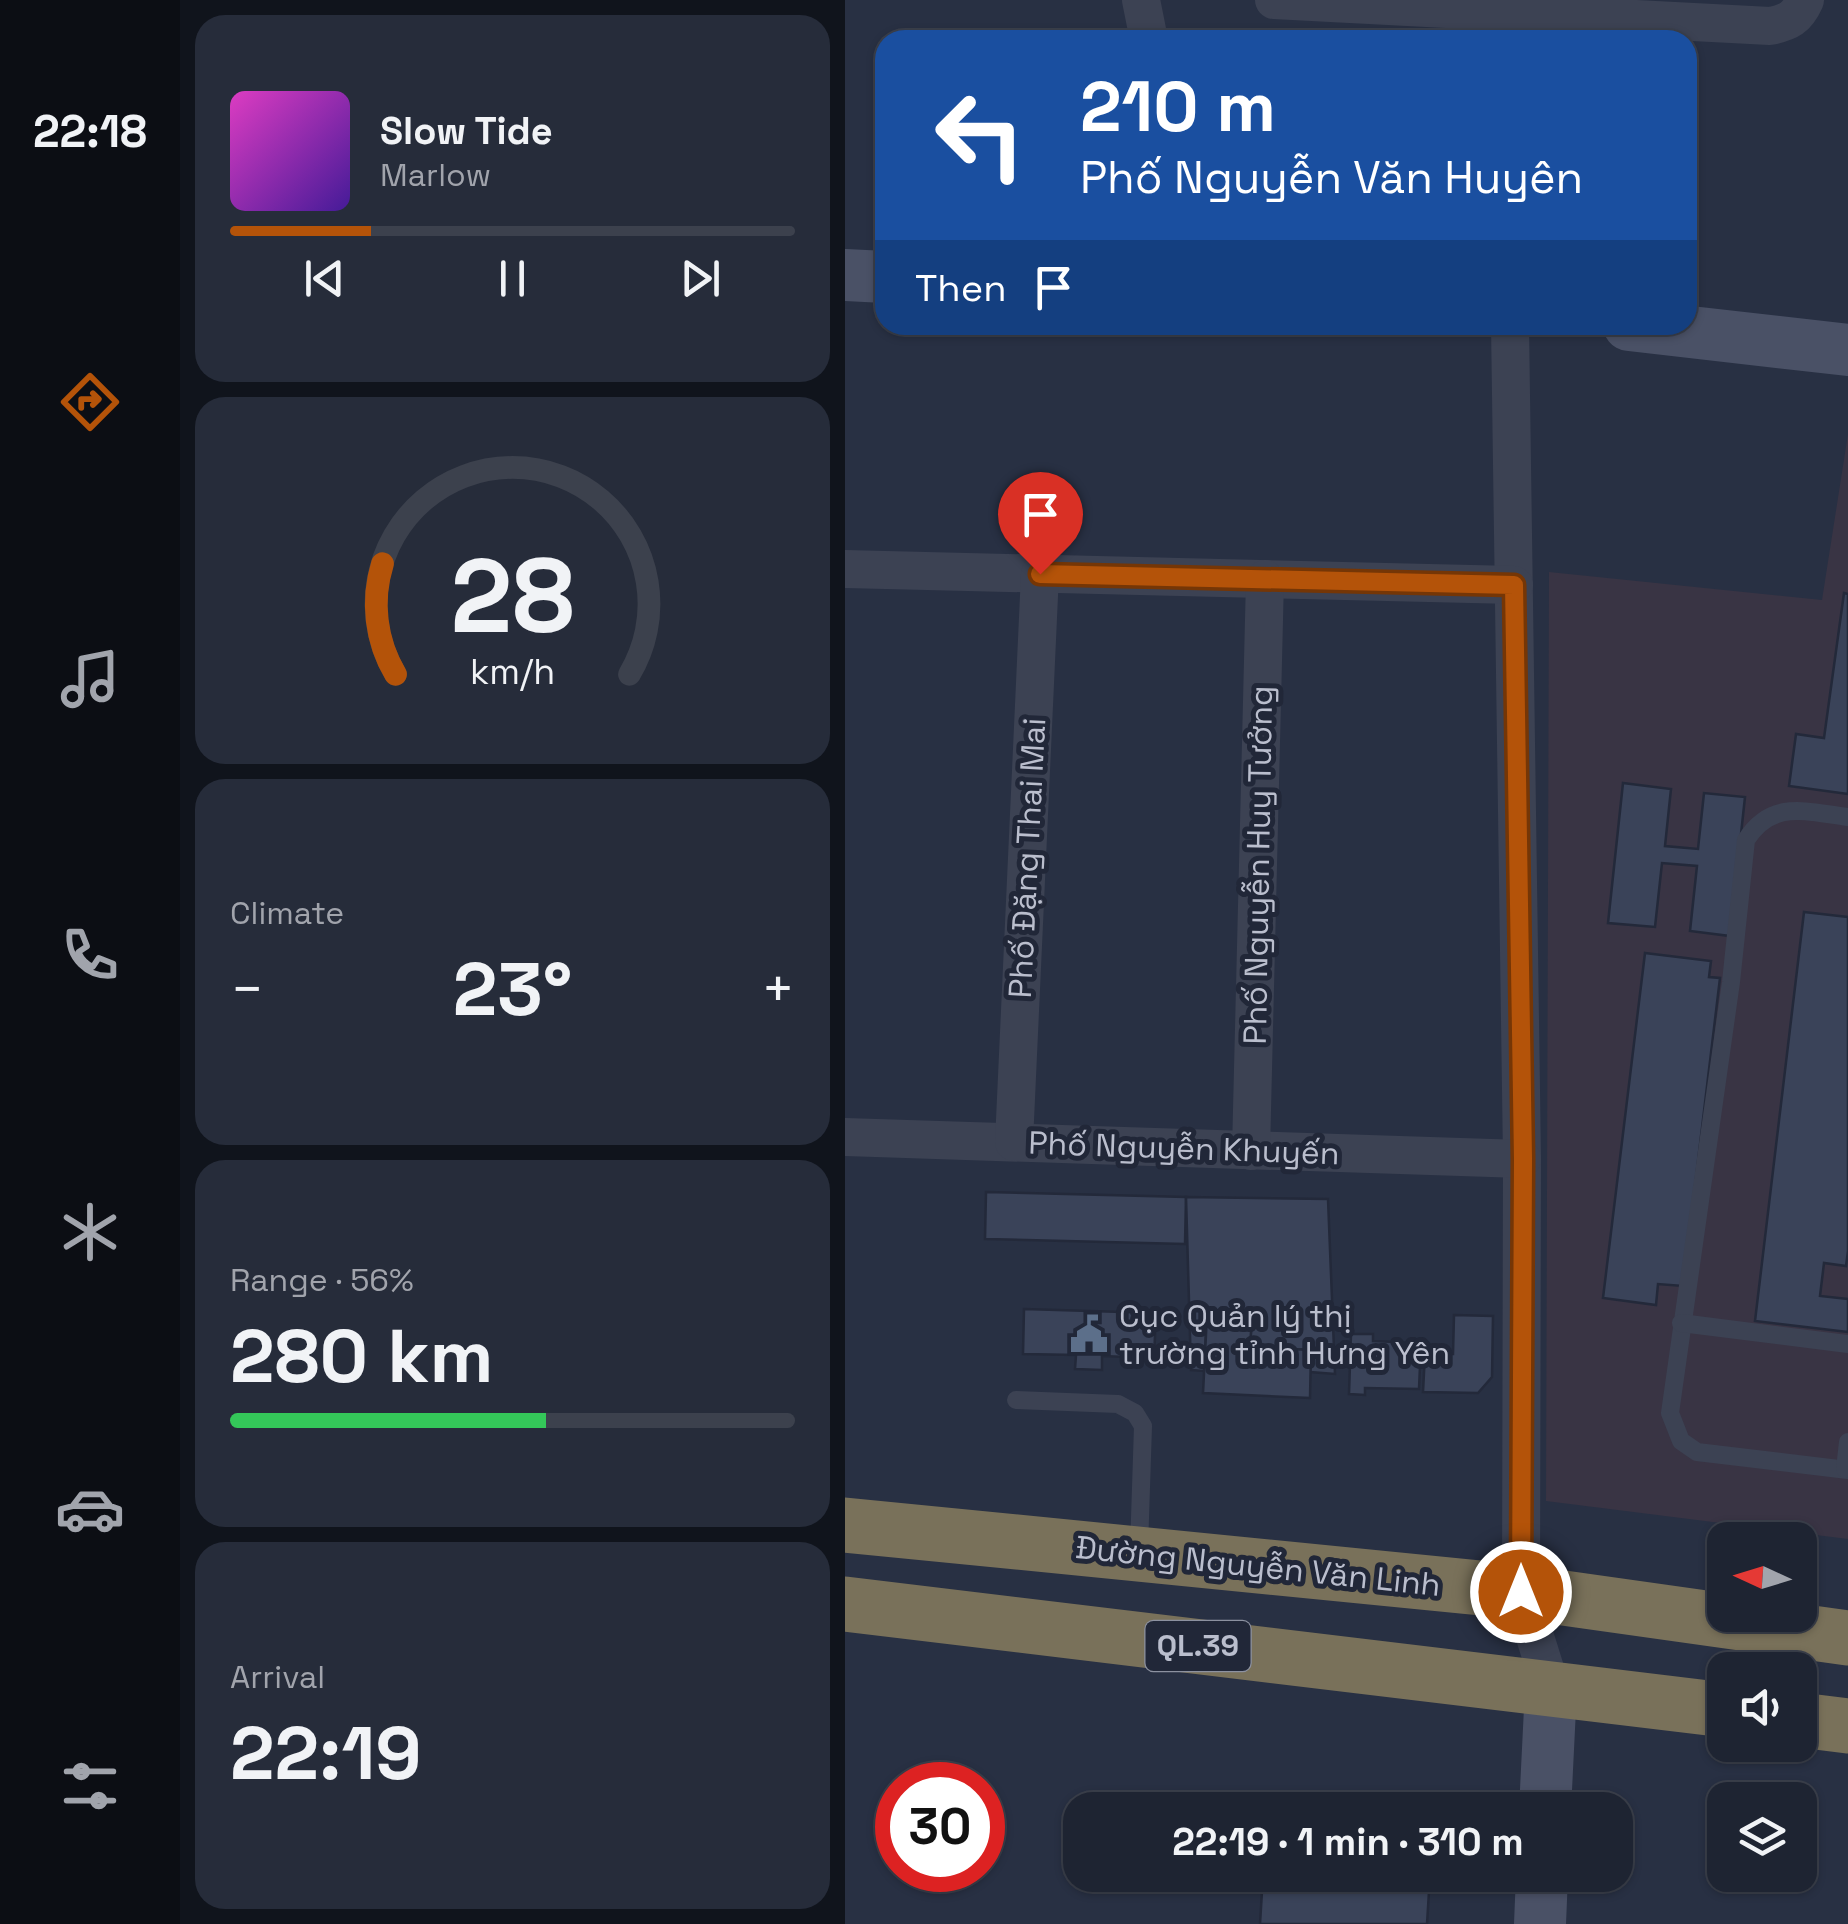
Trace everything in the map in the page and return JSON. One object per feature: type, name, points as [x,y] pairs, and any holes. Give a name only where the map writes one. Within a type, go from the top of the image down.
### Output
[{"type":"highway","name":"Đường Nguyễn Văn Linh","points":[[845,1525],[1521,1592],[1848,1638]]},
{"type":"highway","name":"QL.39","points":[[845,1604],[1707,1708]]},
{"type":"highway","points":[[1817,1722],[1848,1726]]},
{"type":"street","points":[[1141,0],[1147,30]]},
{"type":"street","points":[[1274,0],[1517,18],[1770,26],[1798,16],[1805,0]]},
{"type":"street","points":[[845,276],[875,277]]},
{"type":"street","points":[[1697,333],[1848,350]]},
{"type":"street","points":[[1510,335],[1523,1159],[1521,1592],[1551,1688],[1546,1792]]},
{"type":"street","points":[[845,568],[1514,585]]},
{"type":"street","name":"Phố Đặng Thai Mai","points":[[1013,1142],[1040,574]]},
{"type":"street","name":"Phố Nguyễn Huy Tưởng","points":[[1251,1150],[1265,579]]},
{"type":"street","name":"Phố Nguyễn Khuyến","points":[[845,1138],[1523,1159]]},
{"type":"street","points":[[1540,1924],[1541,1892]]},
{"type":"lane","points":[[1848,817],[1791,811],[1770,814],[1745,840],[1731,982],[1670,1413],[1681,1440],[1697,1452],[1847,1470],[1848,1442]]},
{"type":"lane","points":[[1681,1323],[1848,1344]]},
{"type":"lane","points":[[1016,1400],[1118,1404],[1135,1413],[1143,1426],[1139,1554]]},
{"type":"shaded area","points":[[1848,434],[1848,1539],[1817,1535],[1817,1522],[1713,1522],[1546,1501],[1549,572],[1822,600]]},
{"type":"building","points":[[1844,593],[1848,594],[1848,794],[1789,786],[1796,734],[1824,738]]},
{"type":"building","points":[[1623,783],[1671,789],[1665,846],[1698,849],[1704,793],[1745,797],[1730,936],[1690,931],[1697,866],[1662,863],[1655,927],[1608,923]]},
{"type":"building","points":[[1804,912],[1848,917],[1848,1251],[1846,1266],[1824,1263],[1820,1296],[1848,1299],[1848,1332],[1755,1321]]},
{"type":"building","points":[[1645,953],[1711,961],[1709,977],[1720,978],[1683,1286],[1658,1284],[1656,1305],[1603,1298]]},
{"type":"building","points":[[986,1192],[1186,1197],[1185,1244],[985,1239]]},
{"type":"building","points":[[1186,1197],[1328,1199],[1335,1374],[1310,1372],[1311,1350],[1250,1347],[1252,1317],[1207,1315],[1204,1371],[1191,1370]]},
{"type":"building","name":"Cục Quản lý thị trường tỉnh Hưng Yên","points":[[1024,1309],[1156,1313],[1154,1358],[1102,1356],[1102,1370],[1075,1369],[1076,1355],[1023,1354]]},
{"type":"building","points":[[1207,1315],[1252,1317],[1250,1347],[1311,1350],[1310,1398],[1203,1393]]},
{"type":"building","points":[[1454,1315],[1493,1316],[1492,1377],[1478,1393],[1423,1392],[1425,1353],[1453,1354]]},
{"type":"building","points":[[1351,1334],[1373,1334],[1373,1341],[1421,1343],[1419,1389],[1365,1388],[1365,1395],[1349,1394]]},
{"type":"building","points":[[1262,1892],[1429,1892],[1427,1924],[1260,1924]]},
{"type":"place","name":"Cục Quản lý thị trường tỉnh Hưng Yên","points":[[1089,1334]]},
{"type":"route","points":[[1040,574],[1514,585],[1523,1159],[1521,1592]]}]
